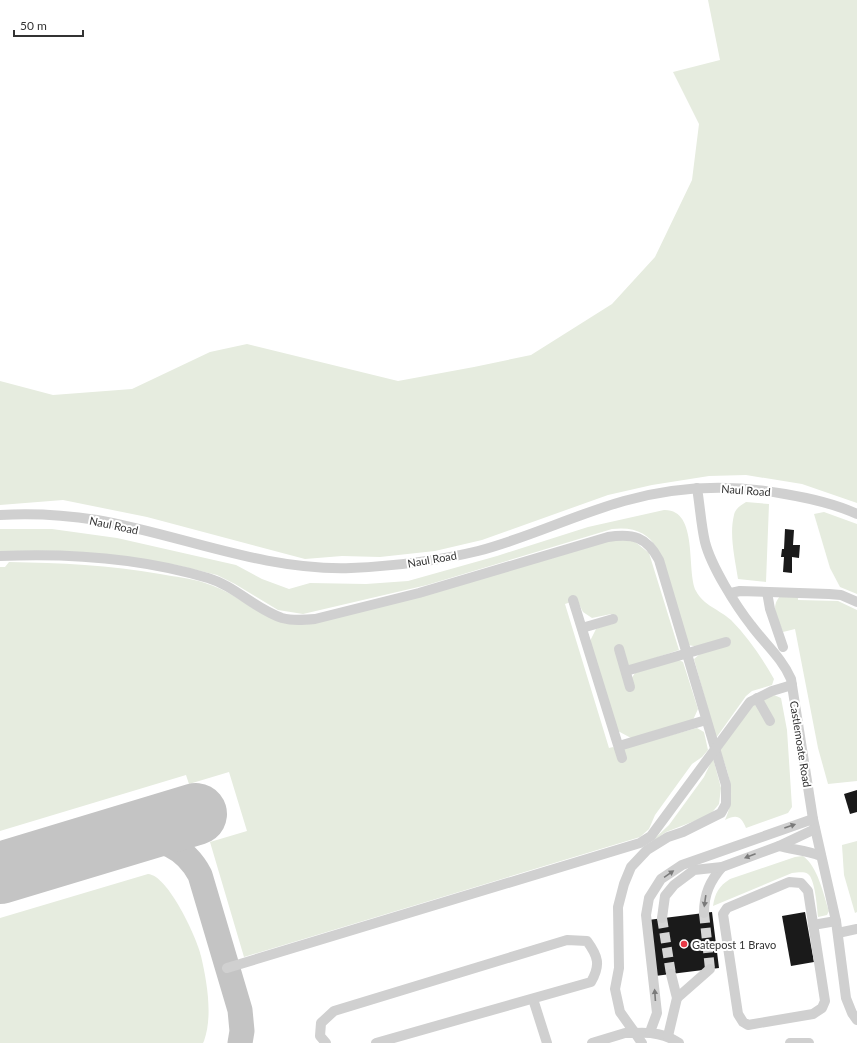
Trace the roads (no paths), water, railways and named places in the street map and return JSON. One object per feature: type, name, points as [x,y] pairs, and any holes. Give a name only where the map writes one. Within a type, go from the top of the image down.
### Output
[{"type":"street","name":"Naul Road","points":[[0,515],[69,517],[96,520],[202,546],[281,563],[348,568],[388,566],[431,560],[478,550],[528,535],[622,502],[654,494],[697,488],[742,488],[764,490],[821,502],[857,514]]},
{"type":"street","name":"Castlemoate Road","points":[[697,488],[705,544],[715,565],[746,619],[785,666],[792,685],[814,824],[836,921],[846,998],[852,1013],[857,1020]]},
{"type":"street","points":[[0,556],[28,555],[93,557],[134,562],[188,572],[225,584],[270,612],[283,618],[299,620],[316,619],[419,593],[622,534],[633,536],[653,550],[658,560],[726,785],[727,794],[726,804],[721,813],[683,832],[668,837],[647,850],[630,867],[624,884],[618,907],[619,968],[615,989],[620,1012],[642,1043]]},
{"type":"street","points":[[731,593],[740,591],[841,595],[857,602]]},
{"type":"street","points":[[768,592],[770,609],[783,647]]},
{"type":"street","points":[[573,600],[622,758]]},
{"type":"street","points":[[582,628],[613,619]]},
{"type":"street","points":[[626,671],[726,642]]},
{"type":"street","points":[[619,649],[630,687]]},
{"type":"street","points":[[227,968],[640,843],[652,836],[750,702],[792,685]]},
{"type":"street","points":[[757,698],[770,721]]},
{"type":"street","points":[[618,746],[706,720]]},
{"type":"street","points":[[662,918],[665,896],[674,885],[694,870],[722,867],[779,846],[814,824]]},
{"type":"street","points":[[650,1032],[657,1013],[646,916],[649,898],[661,879],[682,864],[814,824]]},
{"type":"street","points":[[779,846],[793,850],[808,851],[821,856]]},
{"type":"street","points":[[704,913],[704,898],[712,880],[722,867]]},
{"type":"street","points":[[789,882],[796,882],[801,883],[808,891],[813,925],[824,1001],[822,1008],[813,1014],[748,1025],[743,1022],[738,1014],[723,914],[724,910],[789,882]]},
{"type":"street","points":[[813,925],[836,921]]},
{"type":"street","points":[[838,933],[857,929]]},
{"type":"street","points":[[326,1043],[320,1036],[320,1023],[334,1011],[566,940],[587,941],[596,954],[597,972],[591,982],[376,1043]]},
{"type":"street","points":[[677,998],[710,969]]},
{"type":"street","points":[[668,1036],[677,998],[671,974]]},
{"type":"street","points":[[533,999],[547,1043]]},
{"type":"street","points":[[592,1043],[625,1033],[636,1034],[650,1032],[668,1036],[679,1043]]},
{"type":"street","points":[[790,1043],[809,1043]]},
{"type":"tunnel","points":[[704,913],[710,969]]},
{"type":"tunnel","points":[[662,918],[671,974]]},
{"type":"place","name":"Gatepost 1 Bravo","points":[[684,944]]}]
